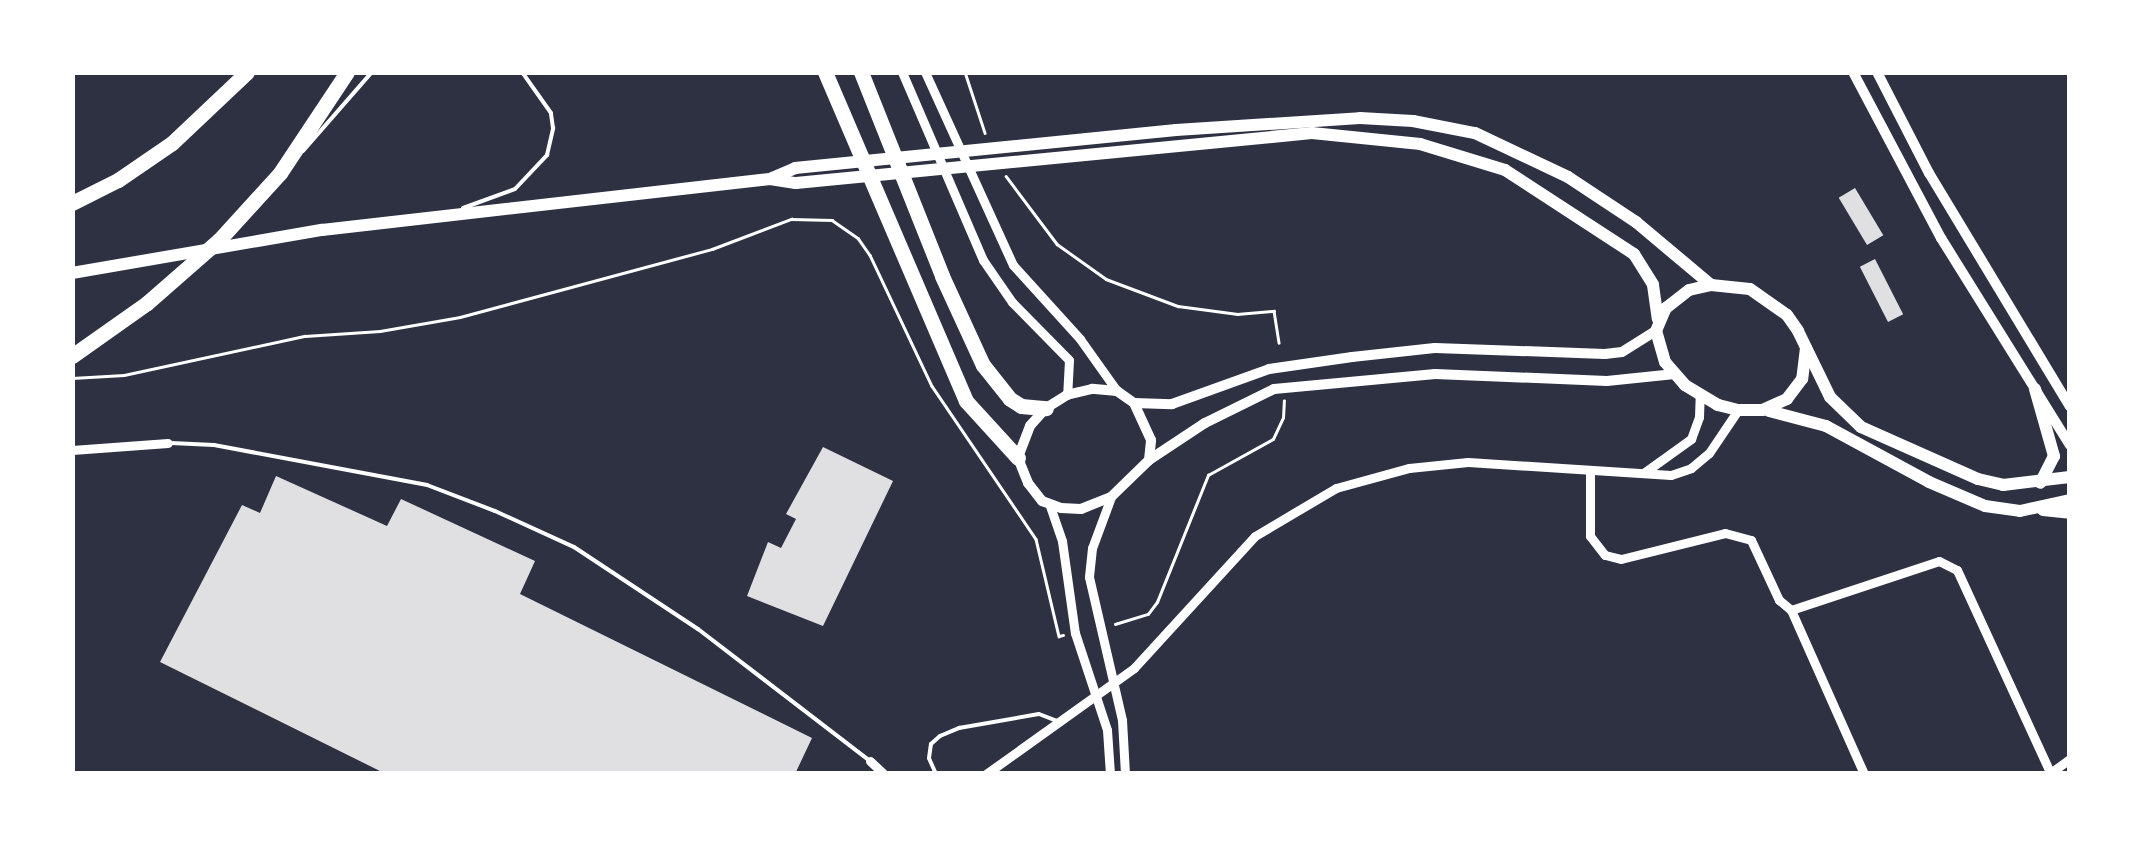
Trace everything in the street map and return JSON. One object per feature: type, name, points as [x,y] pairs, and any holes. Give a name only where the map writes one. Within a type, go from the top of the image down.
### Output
[{"type":"highway","points":[[72,203],[118,180],[172,142],[247,72]]},
{"type":"highway","points":[[72,356],[184,273],[262,194],[302,144],[347,72]]},
{"type":"highway","points":[[825,72],[966,402],[1018,458]]},
{"type":"highway","points":[[861,72],[942,276],[983,365],[1010,399],[1022,406],[1046,408]]},
{"type":"main road","points":[[72,273],[227,244],[770,179],[795,168],[1360,118],[1413,121],[1475,133],[1526,155],[1611,204],[1711,285]]},
{"type":"main road","points":[[1177,137],[1312,133],[1420,144],[1465,154],[1505,170],[1634,254],[1652,285],[1665,362],[1700,394],[1738,410],[1762,410],[1826,426],[1929,482],[1985,506],[2070,513]]},
{"type":"main road","points":[[1657,325],[1678,296],[1711,285],[1750,289],[1788,314],[1830,397],[1860,427],[1978,478],[2020,487],[2070,478]]},
{"type":"main road","points":[[1762,410],[1776,406],[1796,391],[1806,348]]},
{"type":"main road","points":[[2035,389],[2054,456],[2040,484]]},
{"type":"main road","points":[[2041,510],[2070,500]]},
{"type":"street","points":[[902,72],[983,260],[1012,302],[1068,360],[1067,394]]},
{"type":"street","points":[[926,72],[1013,265],[1080,339],[1117,391],[1134,403],[1151,440],[1149,460]]},
{"type":"street","points":[[1853,72],[1932,221],[2070,445]]},
{"type":"street","points":[[1877,72],[1928,173],[2070,406]]},
{"type":"street","points":[[1134,403],[1172,404],[1269,369],[1435,348],[1622,352],[1657,325]]},
{"type":"street","points":[[1050,506],[1081,509],[1111,497],[1149,460],[1205,423],[1274,390],[1435,374],[1607,381],[1675,374]]},
{"type":"street","points":[[1110,774],[1110,746],[1075,633],[1062,541],[1050,506],[1028,483],[1018,458],[1030,426],[1046,408],[1067,394],[1092,388],[1117,391]]},
{"type":"street","points":[[1643,474],[1691,439],[1699,417],[1700,394]]},
{"type":"street","points":[[986,774],[1112,684],[1155,648],[1255,536],[1336,488],[1409,468],[1468,462],[1671,475],[1691,468],[1709,453],[1738,410]]},
{"type":"street","points":[[72,450],[168,443]]},
{"type":"street","points":[[1590,472],[1590,536],[1606,556],[1621,559],[1739,533],[1751,540],[1779,600],[1791,610],[1864,774]]},
{"type":"street","points":[[1111,497],[1089,563],[1097,628],[1122,720],[1125,774]]},
{"type":"street","points":[[1791,610],[1939,560],[1956,570],[2050,773],[2070,758]]},
{"type":"street","points":[[870,761],[884,774]]},
{"type":"lane","points":[[262,194],[372,72]]},
{"type":"lane","points":[[416,219],[493,200],[515,189],[539,167],[551,143],[550,113],[522,72]]},
{"type":"lane","points":[[168,443],[214,445],[427,485],[495,510],[574,547],[698,629],[870,761]]},
{"type":"lane","points":[[936,774],[929,758],[932,744],[940,736],[958,728],[1039,714],[1057,720]]},
{"type":"path","points":[[964,72],[991,145]]},
{"type":"path","points":[[1003,170],[1058,244],[1106,279],[1178,306],[1237,314],[1274,311],[1279,343]]},
{"type":"path","points":[[72,378],[124,375],[304,336],[380,331],[460,317],[712,249],[792,219],[832,220],[844,226],[870,254],[932,386],[1036,539],[1059,636]]},
{"type":"path","points":[[1097,628],[1148,614],[1157,602],[1208,475],[1273,438],[1282,418],[1284,399]]},
{"type":"building","points":[[1855,188],[1883,235],[1867,245],[1839,198]]},
{"type":"building","points":[[1875,259],[1903,314],[1888,322],[1860,267]]},
{"type":"building","points":[[823,447],[893,481],[823,626],[747,596],[768,542],[781,548],[796,519],[786,514]]},
{"type":"building","points":[[276,476],[387,526],[401,499],[535,561],[520,594],[812,738],[795,774],[386,774],[160,662],[242,505],[260,513]]}]
